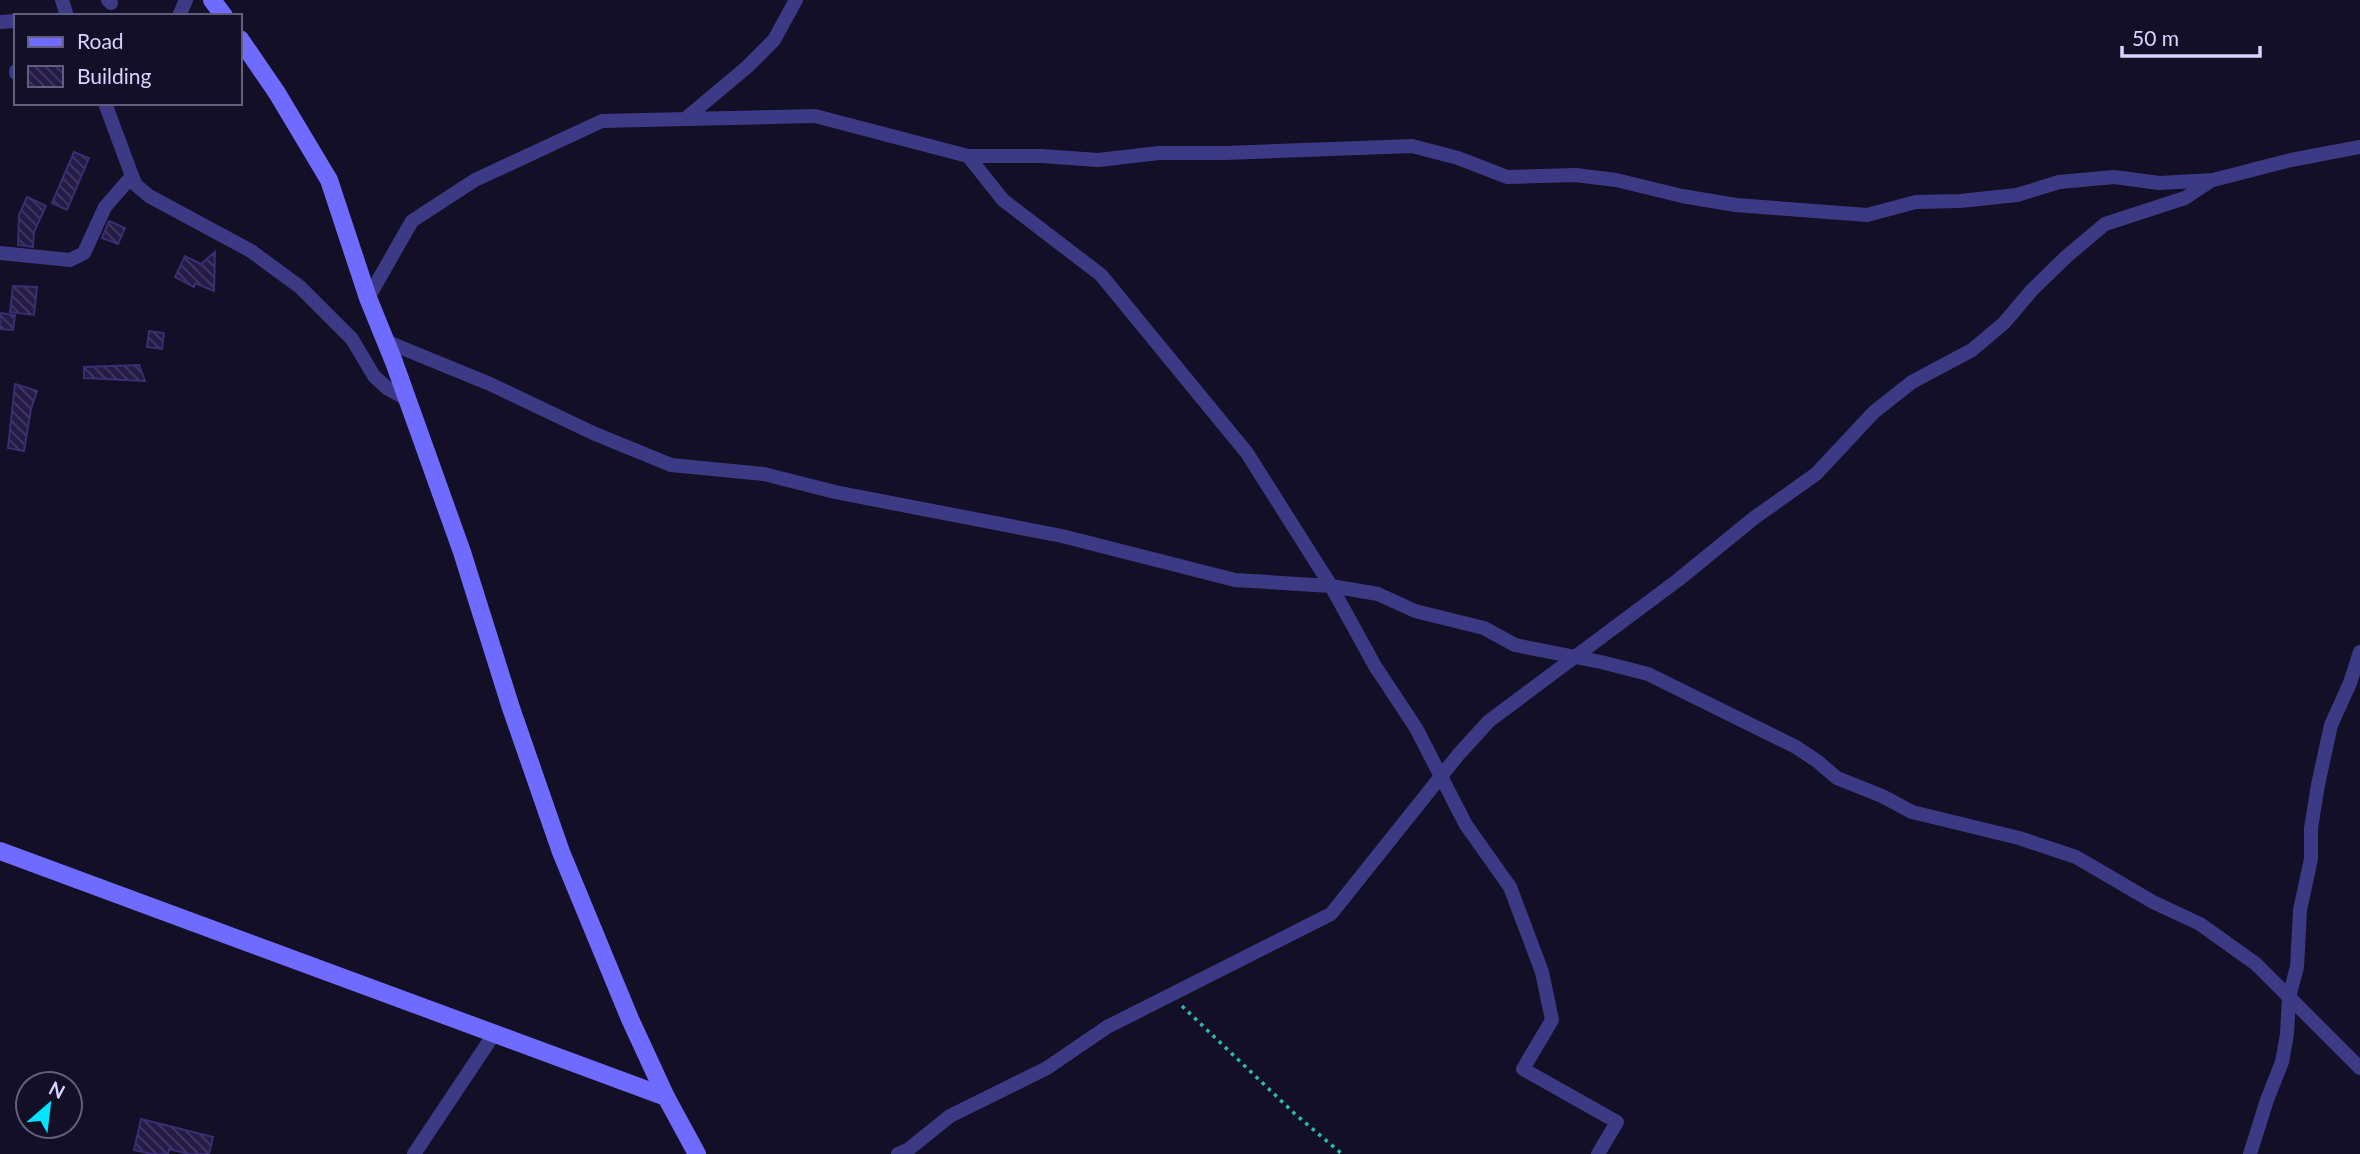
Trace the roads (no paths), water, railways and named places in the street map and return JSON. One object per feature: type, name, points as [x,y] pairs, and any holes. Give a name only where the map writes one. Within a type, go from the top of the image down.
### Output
[{"type":"street","points":[[685,119],[747,67],[774,40],[796,0]]},
{"type":"street","points":[[242,42],[277,93],[329,180],[368,298],[462,552],[511,708],[561,852],[630,1019],[666,1097],[697,1154]]},
{"type":"street","points":[[106,105],[136,186],[149,196],[251,251],[300,287],[352,339],[374,376],[407,400]]},
{"type":"street","points":[[368,298],[412,221],[475,180],[602,121],[815,116],[968,156],[1041,156],[1098,160],[1159,153],[1276,152],[1412,146],[1458,158],[1507,177],[1575,175],[1616,180],[1682,196],[1736,205],[1867,215],[1916,202],[2017,195],[2059,182],[2114,177],[2159,183],[2213,180],[2360,147]]},
{"type":"street","points":[[968,156],[1003,200],[1101,275],[1247,453],[1331,586],[1375,666],[1416,728],[1466,825],[1510,887],[1542,972],[1552,1020],[1523,1069],[1616,1122],[1598,1154]]},
{"type":"street","points":[[0,253],[70,260],[84,253],[105,207],[132,176]]},
{"type":"street","points":[[898,1154],[909,1149],[950,1116],[1047,1068],[1107,1027],[1331,914],[1458,755],[1489,722],[1678,580],[1754,518],[1816,474],[1874,412],[1912,382],[1972,350],[1994,332],[2058,264],[2105,224],[2185,198],[2213,180]]},
{"type":"street","points":[[385,341],[490,384],[593,433],[671,465],[764,474],[835,492],[1062,536],[1235,580],[1331,586],[1378,594],[1415,611],[1483,628],[1515,645],[1648,674],[1796,747],[1837,778],[1912,811],[2019,838],[2076,857],[2153,902],[2200,924],[2256,964],[2360,1068]]},
{"type":"street","points":[[2250,1154],[2281,1062],[2287,1034],[2289,997],[2297,967],[2300,910],[2311,859],[2311,828],[2331,725],[2350,683],[2360,652]]},
{"type":"street","points":[[0,851],[666,1097]]},
{"type":"street","points":[[415,1154],[494,1034]]}]
